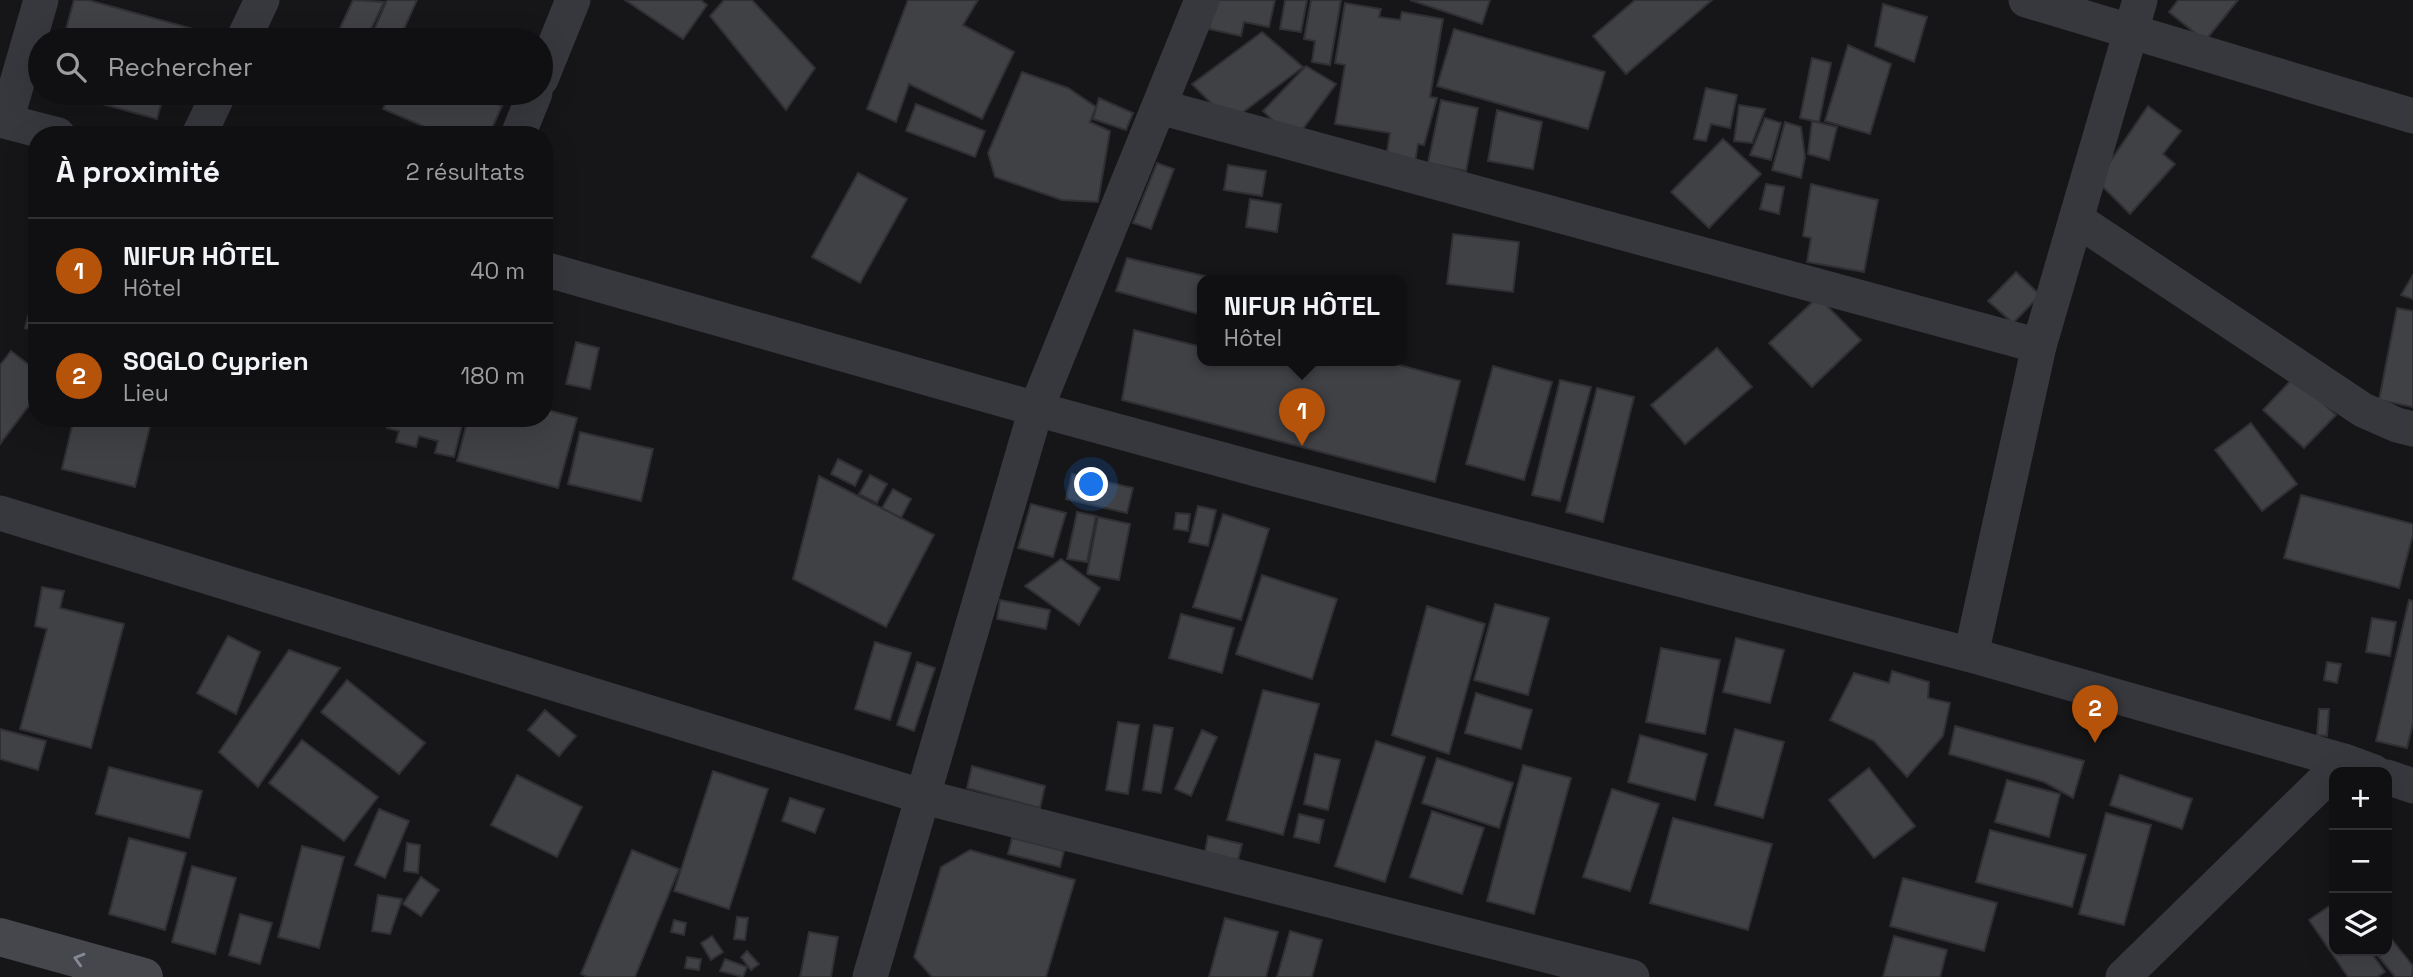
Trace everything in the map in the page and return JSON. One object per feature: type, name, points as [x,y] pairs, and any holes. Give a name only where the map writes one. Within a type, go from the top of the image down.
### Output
[{"type":"street","points":[[32,28],[41,0]]},
{"type":"street","points":[[249,28],[262,0]]},
{"type":"street","points":[[553,49],[573,0]]},
{"type":"street","points":[[870,977],[1036,409],[1202,0]]},
{"type":"street","points":[[2026,0],[2135,16],[2413,116]]},
{"type":"street","points":[[1971,655],[2039,346],[2135,16]]},
{"type":"street","points":[[28,41],[3,121],[28,127]]},
{"type":"street","points":[[203,126],[213,105]]},
{"type":"street","points":[[522,126],[530,105]]},
{"type":"street","points":[[1160,107],[2039,346]]},
{"type":"street","points":[[2076,219],[2363,410],[2413,429]]},
{"type":"street","points":[[553,271],[1036,409],[1971,655],[2359,767]]},
{"type":"street","points":[[0,513],[924,797],[1632,977]]},
{"type":"street","points":[[2392,779],[2413,786]]},
{"type":"street","points":[[2123,977],[2329,794]]},
{"type":"street","points":[[0,937],[144,977]]},
{"type":"building","points":[[74,0],[88,0],[189,28],[66,28]]},
{"type":"building","points":[[353,0],[384,2],[372,28],[340,28]]},
{"type":"building","points":[[387,0],[417,0],[404,28],[375,28]]},
{"type":"building","points":[[625,0],[701,0],[707,5],[683,39]]},
{"type":"building","points":[[724,0],[752,0],[815,68],[786,110],[710,16]]},
{"type":"building","points":[[908,0],[978,0],[963,25],[1014,52],[982,119],[909,84],[896,122],[867,109]]},
{"type":"building","points":[[1216,0],[1275,0],[1269,27],[1244,22],[1241,36],[1209,29]]},
{"type":"building","points":[[1285,0],[1307,0],[1301,32],[1280,29]]},
{"type":"building","points":[[1311,0],[1341,0],[1330,65],[1312,62],[1315,41],[1304,39]]},
{"type":"building","points":[[1410,0],[1490,0],[1482,24]]},
{"type":"building","points":[[1635,0],[1712,0],[1626,74],[1593,36]]},
{"type":"building","points":[[2178,0],[2238,0],[2205,41],[2169,12]]},
{"type":"building","points":[[1345,3],[1381,9],[1379,17],[1400,20],[1402,12],[1443,19],[1430,97],[1437,98],[1424,145],[1418,144],[1415,163],[1386,158],[1390,133],[1335,124],[1345,65],[1335,63]]},
{"type":"building","points":[[1883,4],[1927,17],[1914,62],[1875,46]]},
{"type":"building","points":[[1454,29],[1605,72],[1588,129],[1437,86]]},
{"type":"building","points":[[1262,32],[1303,67],[1230,122],[1192,84]]},
{"type":"building","points":[[1848,45],[1891,64],[1870,134],[1825,121]]},
{"type":"building","points":[[1812,58],[1831,63],[1819,122],[1800,118]]},
{"type":"building","points":[[1306,66],[1336,84],[1294,141],[1263,111]]},
{"type":"building","points":[[1022,72],[1068,88],[1096,107],[1090,122],[1110,131],[1098,202],[1062,200],[995,177],[988,153]]},
{"type":"building","points":[[1706,88],[1737,95],[1730,128],[1711,124],[1706,141],[1694,139]]},
{"type":"building","points":[[1099,98],[1133,113],[1126,130],[1093,119]]},
{"type":"building","points":[[1441,100],[1478,108],[1466,171],[1428,163]]},
{"type":"building","points":[[916,104],[985,131],[975,157],[906,131]]},
{"type":"building","points":[[106,105],[161,105],[157,119]]},
{"type":"building","points":[[385,105],[502,106],[493,126],[423,126],[383,109]]},
{"type":"building","points":[[1739,105],[1765,109],[1752,143],[1734,141]]},
{"type":"building","points":[[2148,106],[2181,131],[2163,154],[2175,164],[2130,214],[2097,181]]},
{"type":"building","points":[[1497,110],[1542,122],[1533,169],[1488,161]]},
{"type":"building","points":[[1765,118],[1781,123],[1771,160],[1750,155]]},
{"type":"building","points":[[1812,121],[1837,127],[1829,160],[1808,154]]},
{"type":"building","points":[[1785,122],[1801,127],[1805,157],[1801,178],[1772,170]]},
{"type":"building","points":[[1723,139],[1761,174],[1709,228],[1671,192]]},
{"type":"building","points":[[1157,163],[1174,169],[1151,229],[1133,223]]},
{"type":"building","points":[[1228,165],[1266,171],[1262,196],[1224,190]]},
{"type":"building","points":[[858,173],[907,199],[860,283],[812,257]]},
{"type":"building","points":[[1766,184],[1784,187],[1779,214],[1760,209]]},
{"type":"building","points":[[1811,184],[1878,200],[1864,272],[1807,262],[1811,238],[1803,236]]},
{"type":"building","points":[[1250,199],[1281,204],[1277,232],[1246,227]]},
{"type":"building","points":[[1453,234],[1519,242],[1513,292],[1447,284]]},
{"type":"building","points":[[1127,258],[1200,275],[1197,275],[1197,314],[1116,291]]},
{"type":"building","points":[[2016,272],[2040,295],[2013,323],[1988,301]]},
{"type":"building","points":[[2413,275],[2413,299],[2401,295]]},
{"type":"building","points":[[1818,297],[1861,340],[1812,387],[1769,343]]},
{"type":"building","points":[[2397,308],[2413,311],[2413,407],[2379,400]]},
{"type":"building","points":[[1134,330],[1197,346],[1197,366],[1403,366],[1460,381],[1435,482],[1122,400]]},
{"type":"building","points":[[576,342],[599,348],[590,389],[566,384]]},
{"type":"building","points":[[1717,348],[1752,387],[1685,444],[1651,405]]},
{"type":"building","points":[[11,351],[28,364],[28,407],[0,444],[0,365]]},
{"type":"building","points":[[1493,366],[1552,382],[1524,480],[1466,464]]},
{"type":"building","points":[[2294,377],[2336,415],[2304,448],[2263,410]]},
{"type":"building","points":[[1560,380],[1591,387],[1560,501],[1532,495]]},
{"type":"building","points":[[1597,388],[1634,397],[1603,522],[1566,512]]},
{"type":"building","points":[[553,411],[577,418],[558,488],[457,461],[466,427],[553,427]]},
{"type":"building","points":[[2251,423],[2297,484],[2262,511],[2215,450]]},
{"type":"building","points":[[72,427],[150,427],[135,487],[62,469]]},
{"type":"building","points":[[462,427],[454,457],[435,453],[438,441],[419,436],[416,447],[396,442],[399,431],[387,428]]},
{"type":"building","points":[[580,432],[653,449],[641,501],[568,484]]},
{"type":"building","points":[[838,459],[862,471],[855,486],[831,474]]},
{"type":"building","points":[[1072,474],[1133,488],[1127,513],[1066,499]]},
{"type":"building","points":[[870,475],[887,484],[877,503],[859,494]]},
{"type":"building","points":[[819,476],[934,535],[886,627],[793,579]]},
{"type":"building","points":[[893,489],[911,499],[901,518],[882,508]]},
{"type":"building","points":[[2301,495],[2413,524],[2413,534],[2399,588],[2284,558]]},
{"type":"building","points":[[1031,504],[1066,513],[1053,557],[1018,548]]},
{"type":"building","points":[[1198,506],[1216,510],[1208,546],[1189,542]]},
{"type":"building","points":[[1077,512],[1096,516],[1087,562],[1067,559]]},
{"type":"building","points":[[1176,513],[1190,514],[1188,531],[1174,529]]},
{"type":"building","points":[[1223,514],[1269,529],[1241,620],[1193,607]]},
{"type":"building","points":[[1098,517],[1130,524],[1119,580],[1087,574]]},
{"type":"building","points":[[1061,559],[1100,588],[1079,625],[1025,586]]},
{"type":"building","points":[[1262,575],[1337,599],[1312,679],[1236,654]]},
{"type":"building","points":[[42,587],[64,591],[60,608],[124,624],[91,748],[20,729],[47,629],[35,626]]},
{"type":"building","points":[[1000,600],[1050,610],[1046,629],[997,619]]},
{"type":"building","points":[[2409,600],[2413,601],[2413,723],[2407,748],[2376,741]]},
{"type":"building","points":[[1495,604],[1549,618],[1528,695],[1474,680]]},
{"type":"building","points":[[1427,606],[1485,624],[1449,754],[1392,735]]},
{"type":"building","points":[[1181,614],[1234,628],[1222,673],[1169,658]]},
{"type":"building","points":[[2372,618],[2396,622],[2390,656],[2366,652]]},
{"type":"building","points":[[228,636],[260,652],[236,714],[197,693]]},
{"type":"building","points":[[1736,638],[1784,650],[1770,703],[1723,692]]},
{"type":"building","points":[[875,642],[911,653],[890,720],[855,709]]},
{"type":"building","points":[[1661,648],[1720,660],[1705,734],[1646,722]]},
{"type":"building","points":[[289,650],[340,668],[258,787],[219,752]]},
{"type":"building","points":[[917,662],[935,668],[914,731],[897,725]]},
{"type":"building","points":[[2327,662],[2341,664],[2337,683],[2324,680]]},
{"type":"building","points":[[1892,671],[1929,682],[1928,698],[1950,703],[1943,736],[1907,777],[1874,741],[1830,720],[1854,673],[1889,683]]},
{"type":"building","points":[[347,680],[425,743],[399,774],[321,712]]},
{"type":"building","points":[[1263,690],[1319,704],[1283,835],[1227,820]]},
{"type":"building","points":[[1476,693],[1532,710],[1521,749],[1465,733]]},
{"type":"building","points":[[2319,709],[2329,709],[2327,736],[2317,735]]},
{"type":"building","points":[[545,710],[576,736],[559,756],[528,730]]},
{"type":"building","points":[[1118,722],[1139,725],[1128,794],[1106,790]]},
{"type":"building","points":[[1154,725],[1173,728],[1161,793],[1143,790]]},
{"type":"building","points":[[1955,726],[2084,761],[2073,798],[2044,782],[1949,754]]},
{"type":"building","points":[[0,729],[46,741],[38,770],[0,759]]},
{"type":"building","points":[[1735,729],[1784,742],[1763,818],[1715,805]]},
{"type":"building","points":[[1202,730],[1217,737],[1191,796],[1175,789]]},
{"type":"building","points":[[1640,735],[1707,754],[1695,800],[1628,782]]},
{"type":"building","points":[[302,740],[378,797],[344,841],[269,783]]},
{"type":"building","points":[[1376,741],[1425,757],[1385,882],[1335,866]]},
{"type":"building","points":[[1315,754],[1340,760],[1328,810],[1304,804]]},
{"type":"building","points":[[1437,758],[1513,783],[1499,828],[1422,803]]},
{"type":"building","points":[[1523,765],[1571,778],[1534,914],[1487,901]]},
{"type":"building","points":[[972,766],[1045,786],[1040,808],[967,788]]},
{"type":"building","points":[[109,767],[202,791],[189,838],[96,814]]},
{"type":"building","points":[[1869,768],[1915,826],[1874,858],[1829,800]]},
{"type":"building","points":[[713,771],[768,789],[729,909],[674,891]]},
{"type":"building","points":[[517,775],[582,807],[557,857],[491,825]]},
{"type":"building","points":[[2120,775],[2192,799],[2182,829],[2110,805]]},
{"type":"building","points":[[2007,780],[2060,794],[2049,837],[1995,822]]},
{"type":"building","points":[[1612,789],[1659,804],[1630,891],[1583,877]]},
{"type":"building","points":[[790,798],[824,809],[815,833],[782,821]]},
{"type":"building","points":[[379,809],[409,821],[385,878],[355,865]]},
{"type":"building","points":[[1432,811],[1484,828],[1462,894],[1410,877]]},
{"type":"building","points":[[2106,813],[2151,825],[2124,925],[2079,914]]},
{"type":"building","points":[[1299,814],[1324,820],[1319,843],[1294,837]]},
{"type":"building","points":[[1673,818],[1772,844],[1748,930],[1650,903]]},
{"type":"building","points":[[1990,830],[2086,855],[2072,907],[1976,882]]},
{"type":"building","points":[[1208,836],[1242,844],[1238,860],[1205,852]]},
{"type":"building","points":[[129,838],[186,853],[165,930],[109,914]]},
{"type":"building","points":[[1012,838],[1064,851],[1060,867],[1008,854]]},
{"type":"building","points":[[407,843],[420,845],[418,873],[404,871]]},
{"type":"building","points":[[302,846],[344,857],[319,948],[278,937]]},
{"type":"building","points":[[632,850],[679,869],[635,977],[588,977],[581,974]]},
{"type":"building","points":[[970,850],[1075,880],[1046,977],[932,977],[914,957],[941,867]]},
{"type":"building","points":[[192,866],[236,878],[215,954],[172,942]]},
{"type":"building","points":[[421,877],[439,890],[421,916],[403,904]]},
{"type":"building","points":[[1903,878],[1997,903],[1984,951],[1890,926]]},
{"type":"building","points":[[378,895],[402,899],[390,934],[372,931]]},
{"type":"building","points":[[2329,906],[2329,949],[2309,920]]},
{"type":"building","points":[[240,914],[272,923],[260,964],[229,955]]},
{"type":"building","points":[[737,917],[748,918],[745,940],[734,939]]},
{"type":"building","points":[[1225,918],[1278,932],[1266,977],[1209,977]]},
{"type":"building","points":[[674,920],[686,923],[684,935],[671,932]]},
{"type":"building","points":[[1290,931],[1322,940],[1312,977],[1277,977]]},
{"type":"building","points":[[809,932],[838,937],[831,977],[800,977]]},
{"type":"building","points":[[712,936],[723,952],[711,960],[701,943]]},
{"type":"building","points":[[1894,936],[1947,950],[1940,977],[1883,977]]},
{"type":"building","points":[[2392,940],[2413,966],[2412,977],[2395,977],[2378,956],[2392,956]]},
{"type":"building","points":[[747,951],[759,964],[751,970],[741,957]]},
{"type":"building","points":[[2334,956],[2374,956],[2385,972],[2377,977],[2348,977]]},
{"type":"building","points":[[687,957],[701,959],[699,970],[685,968]]},
{"type":"building","points":[[725,959],[747,967],[743,977],[720,971]]},
{"type":"place","name":"NIFUR HÔTEL","points":[[1302,446]]},
{"type":"place","name":"SOGLO Cyprien","points":[[2095,743]]}]
